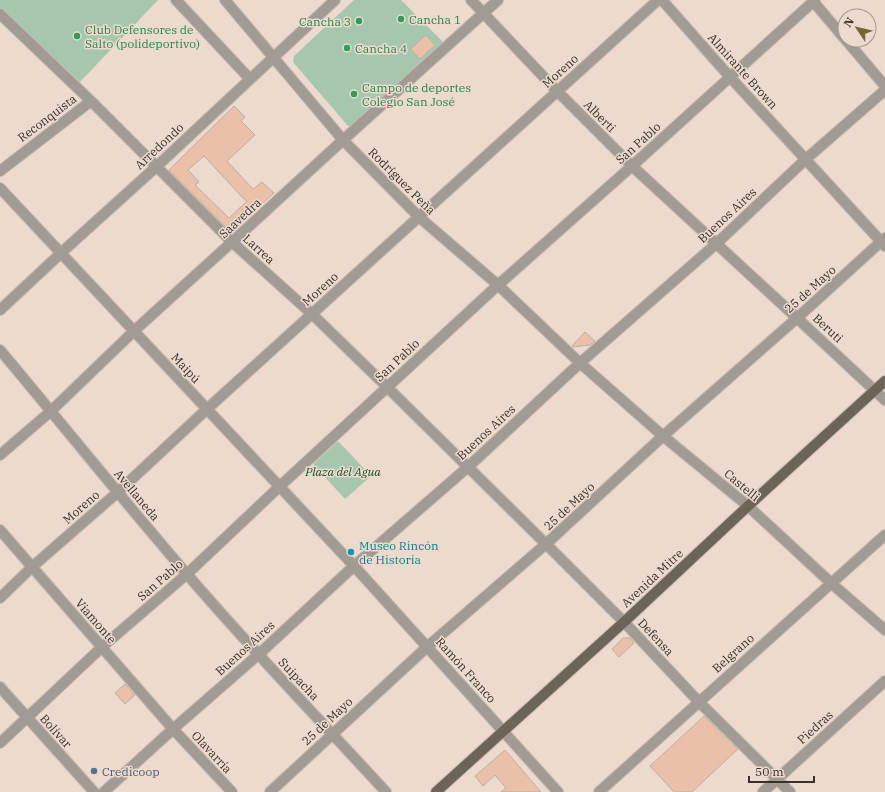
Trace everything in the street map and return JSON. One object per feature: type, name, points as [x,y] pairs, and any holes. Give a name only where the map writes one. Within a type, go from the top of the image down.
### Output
[{"type":"main road","name":"Avenida Mitre","points":[[436,792],[624,622],[885,381]]},
{"type":"street","points":[[176,0],[250,79]]},
{"type":"street","name":"Rodríguez Peña","points":[[225,0],[342,140],[419,217],[498,285],[580,363]]},
{"type":"street","name":"Arredondo","points":[[0,310],[335,0]]},
{"type":"street","name":"Alberti","points":[[471,0],[557,91],[632,166],[716,244]]},
{"type":"street","name":"Saavedra","points":[[0,455],[51,411],[134,331],[342,140],[498,0]]},
{"type":"street","name":"Moreno","points":[[0,598],[32,567],[118,492],[207,409],[658,0]]},
{"type":"street","name":"Almirante Brown","points":[[662,0],[730,77],[884,242]]},
{"type":"street","points":[[814,0],[837,29]]},
{"type":"street","name":"San Pablo","points":[[0,742],[102,647],[186,574],[498,285],[632,166],[814,0]]},
{"type":"street","name":"Larrea","points":[[0,14],[91,101],[232,242],[312,314],[468,467]]},
{"type":"street","points":[[853,48],[885,86]]},
{"type":"street","name":"Buenos Aires","points":[[104,792],[259,654],[354,566],[468,467],[580,363],[716,244],[806,159],[885,90]]},
{"type":"street","name":"Reconquista","points":[[0,171],[91,101]]},
{"type":"street","name":"Maipú","points":[[0,188],[354,566]]},
{"type":"street","name":"25 de Mayo","points":[[270,792],[427,647],[546,544],[664,436],[884,242]]},
{"type":"street","name":"Beruti","points":[[716,244],[885,400]]},
{"type":"street","name":"Avellaneda","points":[[0,350],[186,574],[259,654]]},
{"type":"street","name":"Castelli","points":[[580,363],[748,506],[831,583],[885,630]]},
{"type":"street","name":"Defensa","points":[[468,467],[624,622],[699,702],[790,792]]},
{"type":"street","name":"Viamonte","points":[[0,530],[173,729]]},
{"type":"street","name":"Belgrano","points":[[599,792],[885,535]]},
{"type":"street","name":"Ramón Franco","points":[[354,566],[558,792]]},
{"type":"street","name":"Suipacha","points":[[259,654],[386,792]]},
{"type":"street","name":"Piedras","points":[[763,792],[885,681]]},
{"type":"street","name":"Bolívar","points":[[0,687],[94,792]]},
{"type":"street","name":"Olavarría","points":[[173,729],[232,792]]},
{"type":"green space","name":"Club Defensores de Salto (polideportivo)","points":[[0,0],[158,0],[78,84],[57,62],[0,9]]},
{"type":"green space","name":"Campo de deportes Colegio San José","points":[[354,0],[401,0],[443,42],[352,126],[348,126],[293,62],[294,56]]},
{"type":"green space","name":"Plaza del Agua","points":[[338,441],[371,476],[345,499],[313,464]]},
{"type":"building","points":[[426,35],[435,45],[420,59],[411,49]]},
{"type":"building","points":[[234,106],[245,117],[241,121],[255,135],[227,161],[253,189],[262,182],[274,193],[231,232],[169,170]],"holes":[[[204,156],[247,201],[229,218],[195,185],[199,182],[188,170]]]},
{"type":"building","points":[[585,332],[595,341],[590,345],[573,347],[572,346]]},
{"type":"building","points":[[623,638],[630,638],[634,643],[619,657],[612,649]]},
{"type":"building","points":[[125,684],[135,695],[125,704],[115,693]]},
{"type":"building","points":[[704,716],[738,749],[692,792],[674,792],[650,766]]},
{"type":"building","points":[[505,750],[541,792],[501,792],[506,788],[495,775],[483,786],[475,776]]},
{"type":"place","name":"Cancha 1","points":[[401,19]]},
{"type":"place","name":"Cancha 3","points":[[359,21]]},
{"type":"place","name":"Club Defensores de Salto (polideportivo)","points":[[77,36]]},
{"type":"place","name":"Cancha 4","points":[[347,48]]},
{"type":"place","name":"Campo de deportes Colegio San José","points":[[354,94]]},
{"type":"place","name":"Museo Rincón de Historia","points":[[351,552]]},
{"type":"place","name":"Credicoop","points":[[94,771]]}]
